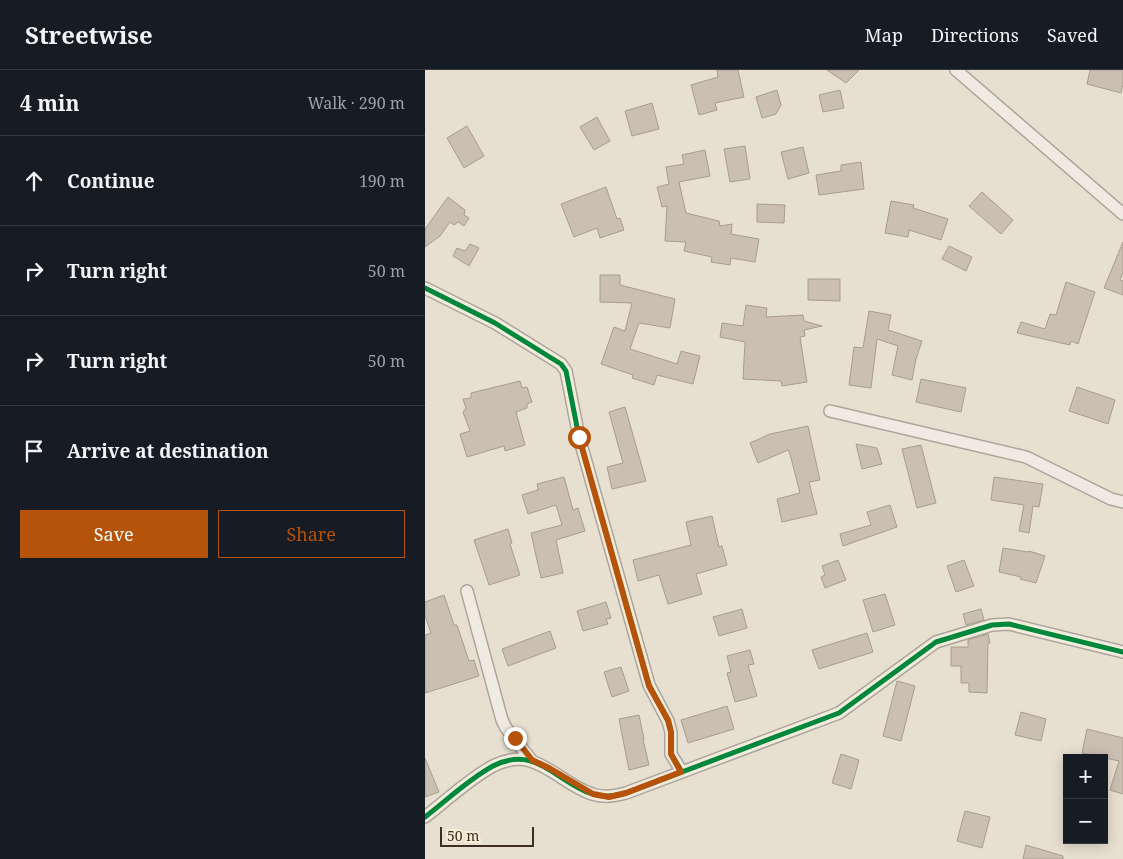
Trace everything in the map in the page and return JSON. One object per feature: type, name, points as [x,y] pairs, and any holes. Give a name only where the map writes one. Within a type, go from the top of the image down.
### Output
[{"type":"street","points":[[956,70],[1123,214]]},
{"type":"street","points":[[425,288],[495,323],[561,364],[566,371],[579,437],[649,686],[668,720],[671,732],[671,754],[681,772]]},
{"type":"street","points":[[830,411],[1026,457],[1111,499],[1123,502]]},
{"type":"street","points":[[467,591],[502,720],[506,728],[532,760]]},
{"type":"street","points":[[425,817],[494,766],[512,760],[532,760],[593,794],[609,797],[626,793],[839,713],[936,642],[992,624],[1009,624],[1123,652]]},
{"type":"building","points":[[717,70],[738,70],[744,97],[715,103],[717,110],[699,115],[691,85],[718,77]]},
{"type":"building","points":[[827,70],[859,70],[846,83]]},
{"type":"building","points":[[1090,70],[1123,70],[1121,93],[1087,84]]},
{"type":"building","points":[[777,90],[781,105],[776,114],[762,118],[756,97]]},
{"type":"building","points":[[840,90],[844,108],[823,112],[819,95]]},
{"type":"building","points":[[652,103],[659,129],[632,136],[625,111]]},
{"type":"building","points":[[597,117],[610,141],[594,150],[580,127]]},
{"type":"building","points":[[467,126],[484,156],[464,168],[447,138]]},
{"type":"building","points":[[745,146],[750,179],[730,182],[724,149]]},
{"type":"building","points":[[803,147],[809,173],[788,179],[781,152]]},
{"type":"building","points":[[705,150],[710,176],[679,182],[686,213],[719,221],[720,226],[732,224],[731,234],[759,239],[755,262],[731,258],[730,265],[711,262],[712,257],[684,251],[686,242],[665,241],[667,206],[662,207],[657,187],[669,184],[666,167],[684,164],[682,155]]},
{"type":"building","points":[[861,162],[864,189],[819,195],[816,175],[841,171],[841,165]]},
{"type":"building","points":[[606,187],[617,219],[620,218],[624,230],[600,238],[597,228],[574,237],[561,204]]},
{"type":"building","points":[[982,192],[1013,220],[1001,234],[969,206]]},
{"type":"building","points":[[448,197],[465,210],[464,215],[469,218],[464,226],[458,222],[454,225],[450,222],[440,236],[425,247],[425,229]]},
{"type":"building","points":[[891,201],[914,205],[913,208],[948,219],[941,240],[909,230],[908,237],[885,233]]},
{"type":"building","points":[[757,204],[785,205],[784,223],[757,222]]},
{"type":"building","points":[[1123,242],[1123,272],[1120,280],[1123,281],[1123,295],[1104,288]]},
{"type":"building","points":[[470,244],[479,248],[469,266],[453,256],[457,248],[465,251]]},
{"type":"building","points":[[949,246],[972,257],[966,271],[942,259]]},
{"type":"building","points":[[600,275],[620,275],[620,285],[675,299],[670,328],[639,323],[630,349],[677,364],[681,351],[700,356],[693,384],[657,375],[654,385],[632,378],[633,375],[601,364],[614,327],[625,331],[632,303],[600,302]]},
{"type":"building","points":[[808,279],[840,279],[840,301],[808,300]]},
{"type":"building","points":[[1066,282],[1095,292],[1078,344],[1071,341],[1070,345],[1017,333],[1021,322],[1045,329],[1050,314],[1056,315]]},
{"type":"building","points":[[746,305],[767,308],[766,317],[803,315],[804,321],[822,326],[804,330],[805,336],[800,337],[807,382],[782,386],[781,381],[743,379],[745,342],[720,337],[722,323],[743,326]]},
{"type":"building","points":[[869,311],[891,315],[888,330],[922,341],[912,380],[892,375],[898,346],[877,339],[871,388],[849,385],[854,347],[863,348]]},
{"type":"building","points":[[921,379],[966,388],[961,412],[916,402]]},
{"type":"building","points":[[520,381],[522,388],[527,387],[532,402],[527,404],[527,408],[516,412],[525,445],[505,451],[504,446],[467,457],[460,434],[470,431],[463,412],[466,408],[463,399],[471,398],[471,393]]},
{"type":"building","points":[[1077,387],[1115,400],[1108,424],[1069,411]]},
{"type":"building","points":[[625,407],[646,481],[612,489],[607,467],[623,463],[609,412]]},
{"type":"building","points":[[808,426],[820,480],[809,482],[817,514],[782,522],[777,499],[800,493],[790,454],[788,450],[758,463],[750,443],[770,434]]},
{"type":"building","points":[[856,444],[877,448],[882,464],[862,469]]},
{"type":"building","points":[[921,445],[936,503],[917,508],[902,449]]},
{"type":"building","points":[[564,477],[573,510],[578,508],[585,531],[556,540],[563,573],[541,578],[531,533],[562,525],[556,505],[528,514],[522,495],[538,490],[537,484]]},
{"type":"building","points":[[994,477],[1043,484],[1039,507],[1033,506],[1029,533],[1019,531],[1024,505],[991,500]]},
{"type":"building","points":[[890,505],[897,527],[843,546],[840,534],[871,525],[867,512]]},
{"type":"building","points":[[712,516],[719,547],[722,546],[727,565],[696,574],[702,594],[668,604],[659,575],[638,581],[633,560],[691,545],[686,522]]},
{"type":"building","points":[[508,529],[512,543],[510,544],[520,575],[489,585],[474,540]]},
{"type":"building","points":[[1003,548],[1029,551],[1045,556],[1036,583],[999,572]]},
{"type":"building","points":[[838,560],[846,580],[825,588],[821,577],[825,575],[822,566]]},
{"type":"building","points":[[964,560],[974,586],[956,592],[947,566]]},
{"type":"building","points":[[885,594],[895,625],[873,632],[863,600]]},
{"type":"building","points":[[444,595],[454,625],[457,625],[469,661],[474,660],[479,676],[425,693],[425,635],[431,633],[425,616],[425,602]]},
{"type":"building","points":[[606,602],[611,618],[606,619],[608,624],[583,631],[577,611]]},
{"type":"building","points":[[742,609],[747,628],[719,636],[713,617]]},
{"type":"building","points":[[981,609],[984,620],[966,625],[963,614]]},
{"type":"building","points":[[550,631],[556,648],[508,666],[502,649]]},
{"type":"building","points":[[867,633],[873,652],[819,669],[812,650]]},
{"type":"building","points":[[988,634],[990,643],[988,643],[987,693],[969,692],[969,683],[961,683],[961,666],[951,666],[951,647],[968,647],[968,640]]},
{"type":"building","points":[[750,650],[754,664],[748,665],[757,696],[735,702],[727,673],[731,672],[727,656]]},
{"type":"building","points":[[621,667],[629,691],[612,697],[604,672]]},
{"type":"building","points":[[897,681],[915,686],[901,741],[883,736]]},
{"type":"building","points":[[727,706],[734,729],[688,743],[681,720]]},
{"type":"building","points":[[1021,712],[1046,719],[1041,741],[1015,735]]},
{"type":"building","points":[[639,715],[649,765],[629,770],[619,719]]},
{"type":"building","points":[[1087,729],[1123,738],[1123,794],[1110,790],[1119,761],[1108,759],[1108,754],[1082,753]]},
{"type":"building","points":[[841,754],[859,760],[851,789],[832,783]]},
{"type":"building","points":[[425,758],[439,792],[425,797]]},
{"type":"building","points":[[965,811],[990,817],[982,848],[957,841]]},
{"type":"building","points":[[1026,845],[1063,856],[1063,859],[1023,859]]},
{"type":"cycle path","points":[[425,288],[495,323],[561,364],[566,371],[579,437],[649,685],[668,721],[671,732],[671,754],[682,772]]},
{"type":"cycle path","points":[[425,817],[475,777],[493,766],[508,760],[522,759],[534,762],[592,794],[609,796],[626,793],[839,713],[936,642],[992,625],[1009,624],[1123,652]]},
{"type":"route","points":[[515,738],[532,760],[593,794],[609,797],[626,793],[681,772],[671,754],[671,732],[668,720],[649,686],[579,437]]}]
